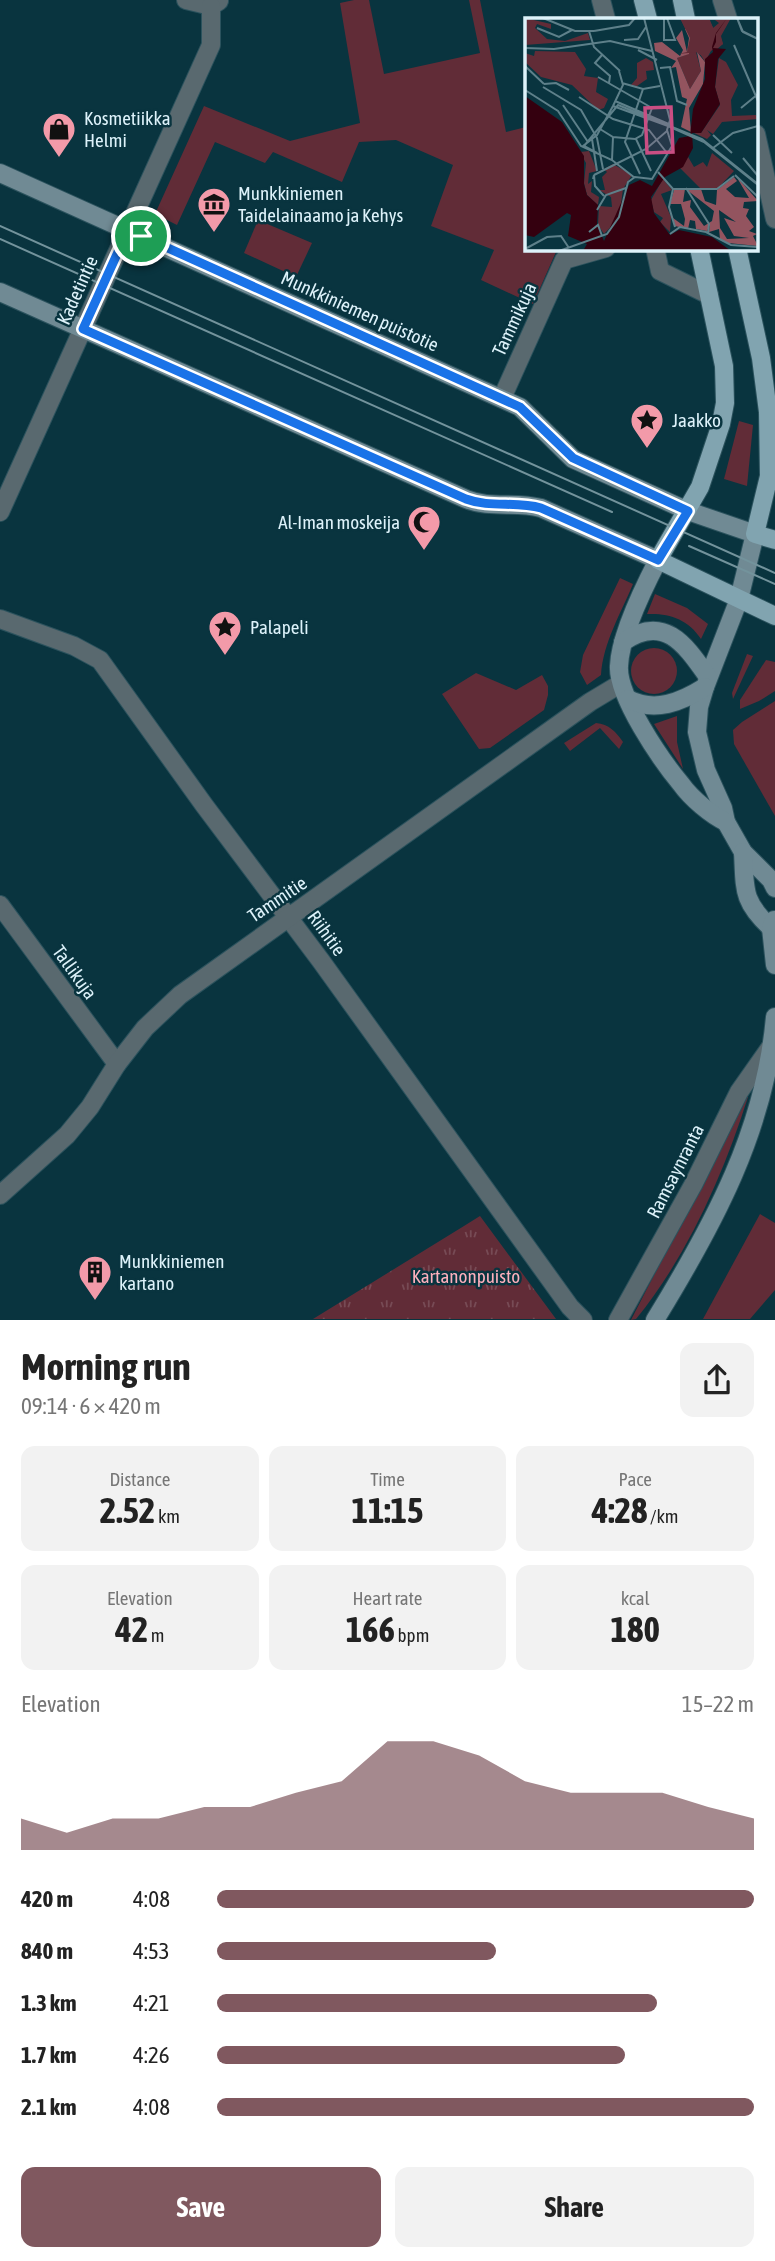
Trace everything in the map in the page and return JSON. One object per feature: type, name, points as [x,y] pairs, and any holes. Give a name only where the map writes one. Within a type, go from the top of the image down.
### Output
[{"type":"main road","points":[[643,0],[648,18]]},
{"type":"main road","points":[[682,0],[687,18]]},
{"type":"main road","points":[[699,250],[724,366],[724,403],[721,424],[688,511],[658,560],[775,616]]},
{"type":"main road","points":[[737,250],[766,386],[772,473],[755,534],[775,540]]},
{"type":"street","points":[[186,0],[216,3]]},
{"type":"street","points":[[601,0],[606,18]]},
{"type":"street","points":[[714,18],[721,0]]},
{"type":"street","points":[[721,0],[728,18]]},
{"type":"street","name":"Kadetintie","points":[[0,512],[211,45],[216,3]]},
{"type":"street","points":[[758,143],[775,219]]},
{"type":"street","name":"Munkkiniemen puistotie","points":[[0,173],[502,398],[525,410],[539,427],[573,458],[688,511],[755,534]]},
{"type":"street","name":"Tammikuja","points":[[502,398],[564,260],[599,250]]},
{"type":"street","points":[[655,250],[660,271],[709,295]]},
{"type":"street","points":[[0,292],[466,499],[485,505],[531,505],[541,508],[658,560],[623,642],[618,665],[624,691],[652,744],[682,787],[726,822]]},
{"type":"street","points":[[755,534],[739,599],[707,682],[698,719],[700,750],[726,822],[743,852],[771,880],[775,888]]},
{"type":"street","name":"Riihitie","points":[[0,619],[81,649],[100,660],[204,805],[289,916],[570,1307],[583,1320]]},
{"type":"street","points":[[623,642],[646,632],[660,631],[672,635],[682,642],[707,682]]},
{"type":"street","points":[[624,691],[641,705],[665,705],[684,700],[707,682]]},
{"type":"street","name":"Tammitie","points":[[0,1195],[67,1136],[145,1028],[180,995],[590,702],[624,691]]},
{"type":"street","points":[[743,852],[745,890],[753,912],[774,923],[775,965]]},
{"type":"street","name":"Tallikuja","points":[[0,905],[117,1064]]},
{"type":"street","name":"Ramsaynranta","points":[[655,1320],[698,1249],[741,1156],[764,1087],[775,1017]]},
{"type":"street","name":"Ramsaynranta","points":[[618,1320],[693,1185],[739,1092],[772,1045]]},
{"type":"green space","points":[[369,0],[384,74],[480,53],[469,0],[480,0],[506,132],[525,127],[525,250],[565,250],[556,252],[533,304],[481,280],[494,250],[431,226],[453,165],[396,140],[359,142],[342,182],[273,152],[265,163],[215,142],[177,225],[155,214],[204,106],[290,141],[360,123],[340,3]]},
{"type":"green space","points":[[258,220],[312,243],[296,277],[244,253]]},
{"type":"green space","points":[[739,421],[753,425],[747,486],[724,479]]},
{"type":"green space","points":[[620,578],[633,584],[609,640],[601,675],[587,685],[580,672],[583,655]]},
{"type":"green space","points":[[655,594],[687,608],[708,624],[701,639],[684,622],[663,615],[647,614]]},
{"type":"green space","points":[[654,648],[670,655],[677,671],[670,687],[654,694],[638,687],[631,671],[638,655]]},
{"type":"green space","points":[[747,654],[753,656],[733,699],[732,693]]},
{"type":"green space","points":[[766,660],[775,662],[775,691],[740,709],[740,700]]},
{"type":"green space","points":[[476,673],[516,690],[542,675],[548,686],[544,710],[490,748],[479,749],[442,694]]},
{"type":"green space","points":[[775,701],[775,816],[734,744],[733,730]]},
{"type":"green space","points":[[677,716],[677,742],[683,769],[654,724]]},
{"type":"green space","points":[[596,723],[608,727],[618,735],[623,742],[619,749],[600,728],[570,751],[564,743]]},
{"type":"green space","points":[[746,1095],[748,1097],[728,1155],[688,1242],[654,1295],[636,1319],[631,1320]]},
{"type":"green space","points":[[760,1214],[775,1223],[775,1290],[750,1319],[703,1319]]},
{"type":"green space","name":"Kartanonpuisto","points":[[480,1216],[556,1319],[313,1319],[464,1226]]},
{"type":"tram line","points":[[0,226],[775,573]]},
{"type":"tram line","points":[[0,239],[612,512]]},
{"type":"tram line","points":[[689,546],[775,584]]},
{"type":"place","name":"Kosmetiikka Helmi","points":[[59,159]]},
{"type":"place","name":"Munkkiniemen Taidelainaamo ja Kehys","points":[[214,234]]},
{"type":"place","name":"Jaakko","points":[[647,450]]},
{"type":"place","name":"Al-Iman moskeija","points":[[424,552]]},
{"type":"place","name":"Palapeli","points":[[225,657]]},
{"type":"place","name":"Munkkiniemen kartano","points":[[95,1302]]},
{"type":"route","points":[[128,230],[141,236],[520,407],[573,458],[688,511],[658,560],[541,508],[531,505],[485,505],[466,499],[83,329],[128,230]]}]
